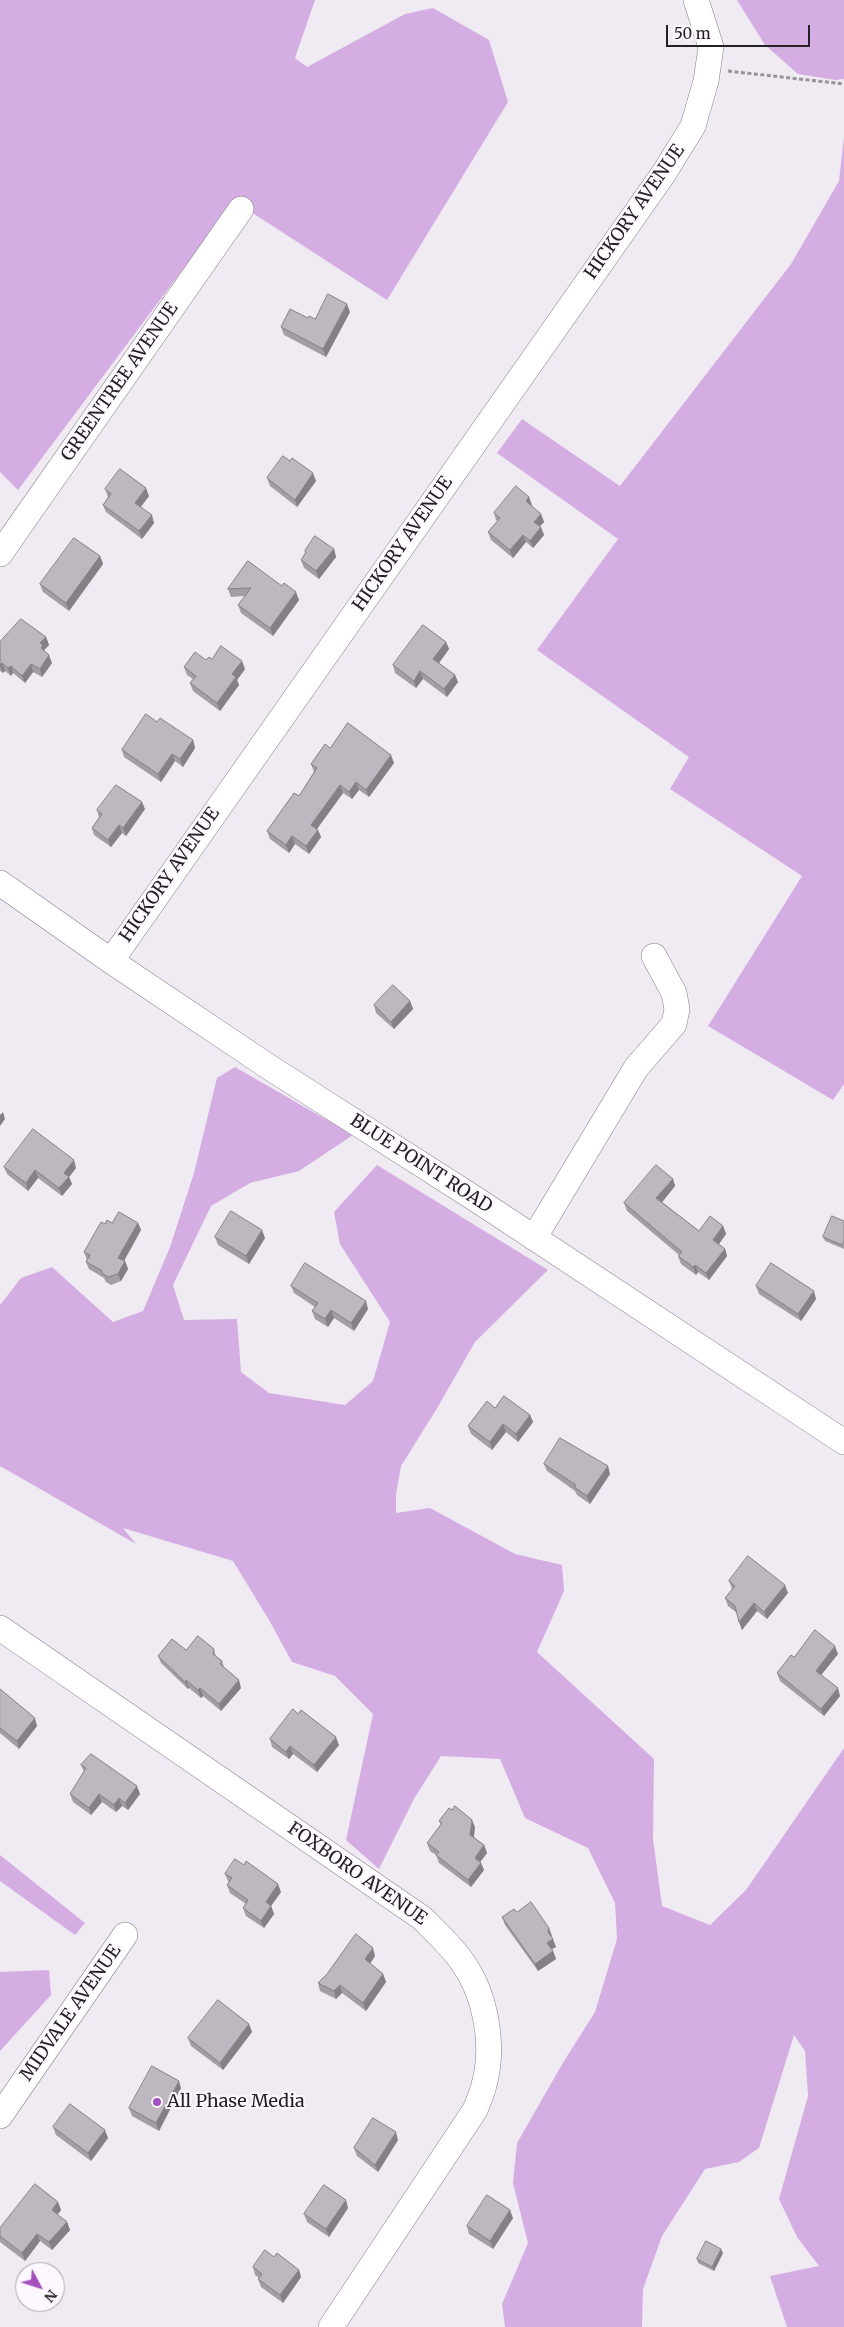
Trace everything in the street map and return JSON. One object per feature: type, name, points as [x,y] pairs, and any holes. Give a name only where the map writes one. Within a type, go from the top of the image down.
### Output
[{"type":"street","name":"HICKORY AVENUE","points":[[110,961],[664,173],[693,126],[708,68],[711,47],[696,0]]},
{"type":"street","name":"GREENTREE AVENUE","points":[[0,554],[241,210]]},
{"type":"street","name":"BLUE POINT ROAD","points":[[0,883],[110,961],[269,1067],[534,1238],[844,1442]]},
{"type":"street","points":[[534,1238],[636,1068],[674,1024],[677,1009],[674,993],[654,956]]},
{"type":"street","name":"FOXBORO AVENUE","points":[[0,1628],[422,1918],[462,1961],[476,1987],[487,2023],[488,2053],[485,2084],[475,2110],[331,2327]]},
{"type":"street","name":"MIDVALE AVENUE","points":[[0,2116],[125,1935]]},
{"type":"path","points":[[708,68],[844,84]]},
{"type":"shaded area","points":[[0,0],[315,0],[295,58],[307,67],[405,14],[433,8],[489,40],[508,102],[387,300],[234,201],[18,490],[0,472]]},
{"type":"shaded area","points":[[737,0],[844,0],[844,79],[836,80],[798,74],[765,45]]},
{"type":"shaded area","points":[[844,137],[844,1084],[833,1100],[708,1026],[802,876],[670,789],[689,757],[537,650],[618,539],[497,453],[522,419],[620,486],[791,264],[839,181]]},
{"type":"shaded area","points":[[235,1067],[353,1135],[299,1171],[250,1183],[211,1206],[173,1285],[184,1320],[237,1319],[241,1372],[269,1393],[345,1405],[373,1381],[390,1322],[340,1244],[334,1212],[377,1165],[548,1270],[475,1342],[401,1466],[396,1494],[396,1513],[430,1508],[515,1554],[562,1565],[564,1591],[537,1652],[654,1759],[653,1839],[662,1906],[710,1925],[746,1890],[844,1748],[844,2327],[787,2327],[770,2276],[819,2266],[797,2237],[779,2199],[808,2096],[805,2051],[794,2035],[759,2148],[739,2162],[705,2169],[662,2236],[643,2289],[642,2327],[505,2327],[502,2304],[528,2243],[513,2183],[517,2143],[564,2061],[595,2012],[617,1939],[615,1903],[588,1848],[525,1818],[500,1759],[441,1756],[415,1797],[379,1869],[346,1840],[373,1714],[335,1676],[292,1662],[233,1561],[123,1528],[136,1544],[0,1466],[0,1305],[21,1278],[52,1267],[113,1322],[143,1311],[170,1247],[194,1173],[217,1078]]},
{"type":"shaded area","points":[[0,1855],[85,1923],[75,1935],[0,1881]]},
{"type":"shaded area","points":[[49,1970],[51,1995],[0,2051],[0,1972]]},
{"type":"building","points":[[328,294],[347,304],[323,349],[281,327],[290,309],[308,318],[309,316],[315,319]]},
{"type":"building","points":[[283,456],[290,461],[292,458],[313,473],[295,500],[267,478]]},
{"type":"building","points":[[120,469],[146,488],[135,503],[152,515],[139,531],[103,505],[111,494],[105,489]]},
{"type":"building","points":[[516,486],[529,497],[526,501],[541,514],[534,522],[541,527],[530,541],[523,535],[510,550],[488,532],[500,518],[494,513]]},
{"type":"building","points":[[315,536],[334,549],[316,571],[301,560]]},
{"type":"building","points":[[74,538],[100,556],[66,603],[40,584]]},
{"type":"building","points":[[248,561],[282,586],[284,583],[296,592],[270,628],[238,605],[251,588],[228,589]]},
{"type":"building","points":[[21,619],[46,637],[40,643],[43,645],[41,648],[49,655],[40,669],[31,664],[22,676],[11,666],[8,668],[2,663],[0,665],[0,642]]},
{"type":"building","points":[[423,625],[446,642],[433,659],[455,675],[444,689],[420,671],[414,681],[393,665]]},
{"type":"building","points":[[221,646],[242,661],[232,674],[236,677],[217,703],[190,683],[196,676],[184,667],[195,652],[206,660],[209,657],[212,659]]},
{"type":"building","points":[[146,714],[157,722],[160,718],[193,740],[180,759],[172,754],[158,774],[122,750]]},
{"type":"building","points":[[348,723],[391,755],[366,790],[356,782],[349,792],[340,785],[311,825],[318,830],[306,846],[292,836],[286,845],[267,831],[294,793],[299,796],[317,768],[311,764],[325,744],[330,748]]},
{"type":"building","points":[[116,785],[142,802],[123,828],[119,825],[108,840],[92,828],[102,814],[97,810]]},
{"type":"building","points":[[393,985],[410,1001],[391,1022],[374,1005]]},
{"type":"building","points":[[33,1129],[74,1160],[64,1173],[69,1177],[59,1188],[35,1170],[26,1183],[4,1167]]},
{"type":"building","points":[[656,1165],[673,1179],[656,1198],[699,1231],[710,1216],[723,1226],[713,1240],[725,1249],[706,1273],[695,1265],[693,1267],[678,1256],[682,1252],[624,1203]]},
{"type":"building","points":[[231,1211],[262,1230],[246,1256],[215,1237]]},
{"type":"building","points":[[119,1212],[138,1223],[118,1258],[125,1261],[118,1274],[108,1277],[101,1270],[86,1262],[90,1255],[84,1252],[101,1222],[105,1224],[107,1220],[112,1223]]},
{"type":"building","points":[[832,1216],[844,1221],[844,1241],[842,1245],[823,1237]]},
{"type":"building","points":[[305,1263],[366,1301],[351,1323],[331,1310],[325,1319],[312,1311],[318,1303],[291,1286]]},
{"type":"building","points":[[771,1263],[814,1291],[798,1314],[756,1286]]},
{"type":"building","points":[[504,1396],[530,1415],[516,1434],[503,1424],[490,1442],[468,1426],[487,1401],[495,1408]]},
{"type":"building","points":[[560,1438],[608,1466],[587,1496],[574,1487],[576,1485],[544,1464]]},
{"type":"building","points":[[748,1556],[785,1585],[764,1612],[754,1603],[739,1622],[735,1606],[725,1598],[735,1586],[729,1581]]},
{"type":"building","points":[[815,1630],[835,1646],[816,1671],[838,1688],[821,1709],[777,1673],[791,1655],[794,1657]]},
{"type":"building","points":[[198,1636],[214,1649],[213,1654],[222,1661],[220,1664],[239,1680],[219,1704],[200,1688],[198,1690],[186,1680],[185,1682],[158,1656],[172,1639],[186,1650]]},
{"type":"building","points":[[0,1689],[35,1718],[17,1741],[0,1728]]},
{"type":"building","points":[[293,1709],[298,1714],[301,1710],[336,1737],[314,1765],[290,1746],[286,1752],[270,1739]]},
{"type":"building","points":[[91,1754],[137,1786],[125,1803],[119,1798],[114,1805],[99,1794],[89,1808],[70,1794],[86,1768],[81,1765]]},
{"type":"building","points":[[455,1806],[472,1820],[470,1835],[484,1845],[475,1858],[481,1863],[468,1880],[436,1855],[439,1852],[427,1843],[442,1823],[439,1821],[449,1808],[452,1810]]},
{"type":"building","points":[[235,1859],[244,1865],[246,1861],[278,1884],[266,1902],[271,1906],[261,1921],[243,1908],[248,1900],[227,1885],[232,1878],[225,1874]]},
{"type":"building","points":[[531,1902],[549,1928],[548,1932],[553,1939],[547,1943],[553,1951],[535,1964],[502,1917],[514,1909],[517,1912]]},
{"type":"building","points":[[356,1934],[373,1948],[365,1959],[383,1974],[363,2003],[340,1985],[334,1991],[318,1983],[327,1974]]},
{"type":"building","points":[[218,2000],[249,2024],[220,2063],[188,2038]]},
{"type":"building","name":"All Phase Media","points":[[152,2066],[179,2081],[156,2123],[129,2108]]},
{"type":"building","points":[[70,2104],[105,2130],[88,2153],[53,2127]]},
{"type":"building","points":[[373,2118],[396,2132],[375,2165],[354,2148]]},
{"type":"building","points":[[35,2184],[58,2202],[52,2210],[67,2222],[49,2242],[37,2234],[22,2253],[0,2236],[0,2228]]},
{"type":"building","points":[[324,2185],[346,2200],[326,2229],[304,2214]]},
{"type":"building","points":[[487,2195],[510,2210],[490,2241],[467,2226]]},
{"type":"building","points":[[706,2241],[721,2249],[712,2267],[697,2259]]},
{"type":"building","points":[[265,2250],[274,2257],[277,2253],[299,2270],[280,2295],[258,2279],[262,2274],[253,2267]]},
{"type":"place","name":"All Phase Media","points":[[157,2102]]}]
